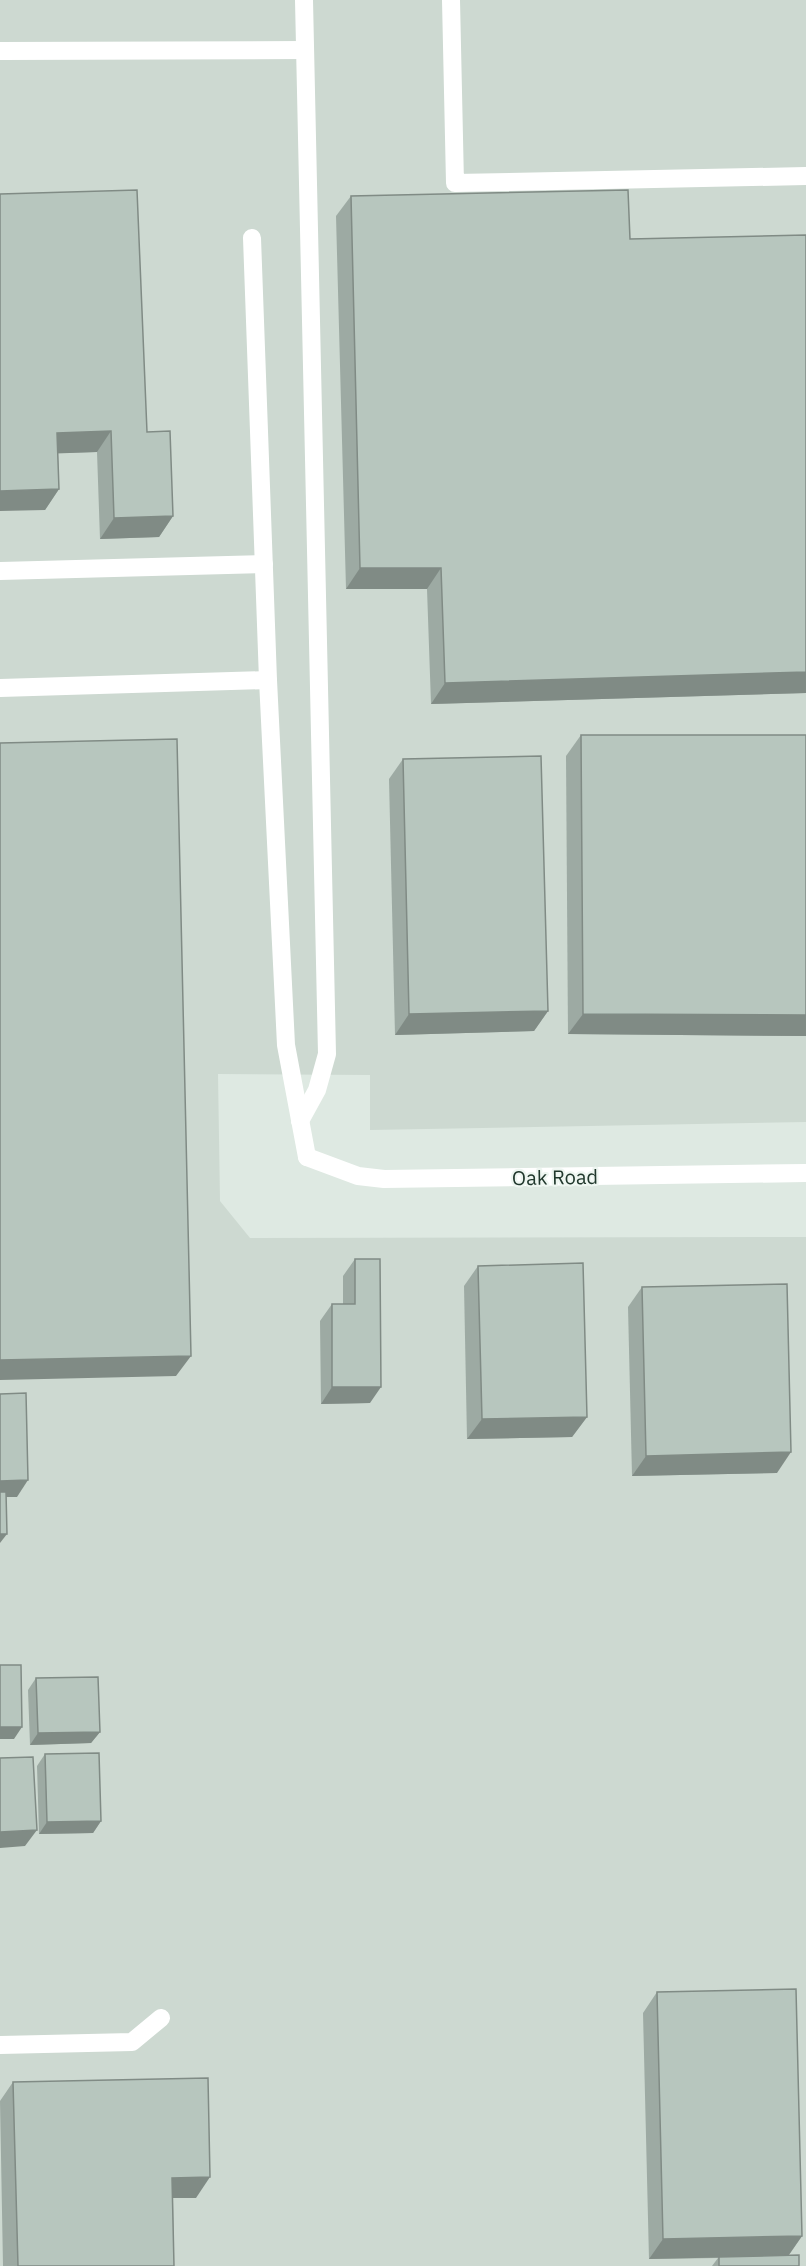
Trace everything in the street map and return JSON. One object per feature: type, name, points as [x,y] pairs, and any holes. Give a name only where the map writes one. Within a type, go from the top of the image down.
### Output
[{"type":"street","points":[[300,1121],[317,1090],[327,1053],[304,0]]},
{"type":"street","points":[[451,0],[455,183],[806,176]]},
{"type":"street","points":[[0,51],[305,50]]},
{"type":"street","points":[[252,238],[268,680],[286,1045],[300,1121]]},
{"type":"street","points":[[0,571],[264,564]]},
{"type":"street","points":[[0,688],[268,680]]},
{"type":"street","name":"Oak Road","points":[[300,1121],[307,1157],[358,1176],[384,1179],[806,1173]]},
{"type":"street","points":[[0,2045],[132,2042],[161,2018]]},
{"type":"shaded area","points":[[0,0],[806,0],[806,1122],[370,1130],[370,1075],[218,1074],[220,1201],[250,1238],[806,1237],[806,2266],[0,2266]]},
{"type":"building","points":[[137,190],[147,432],[170,431],[173,516],[114,518],[111,431],[57,433],[59,489],[0,491],[0,194]]},
{"type":"building","points":[[628,190],[630,239],[806,235],[806,672],[445,683],[441,568],[360,568],[351,196]]},
{"type":"building","points":[[581,735],[806,735],[806,1015],[583,1014]]},
{"type":"building","points":[[177,739],[191,1356],[0,1360],[0,743]]},
{"type":"building","points":[[541,756],[548,1011],[409,1014],[403,759]]},
{"type":"building","points":[[355,1259],[380,1259],[381,1387],[332,1387],[332,1304],[355,1304]]},
{"type":"building","points":[[583,1263],[587,1417],[482,1419],[478,1266]]},
{"type":"building","points":[[787,1284],[791,1452],[646,1456],[642,1287]]},
{"type":"building","points":[[26,1393],[28,1480],[0,1481],[0,1394]]},
{"type":"building","points":[[0,1492],[6,1492],[7,1534],[0,1534]]},
{"type":"building","points":[[0,1665],[21,1665],[22,1727],[0,1727]]},
{"type":"building","points":[[98,1677],[100,1732],[38,1733],[36,1678]]},
{"type":"building","points":[[99,1753],[101,1821],[47,1822],[45,1754]]},
{"type":"building","points":[[33,1757],[37,1830],[0,1832],[0,1758]]},
{"type":"building","points":[[796,1989],[802,2236],[663,2239],[657,1992]]},
{"type":"building","points":[[208,2078],[210,2177],[172,2178],[174,2266],[18,2266],[13,2082]]},
{"type":"building","points":[[799,2255],[799,2266],[719,2266],[719,2257]]}]
